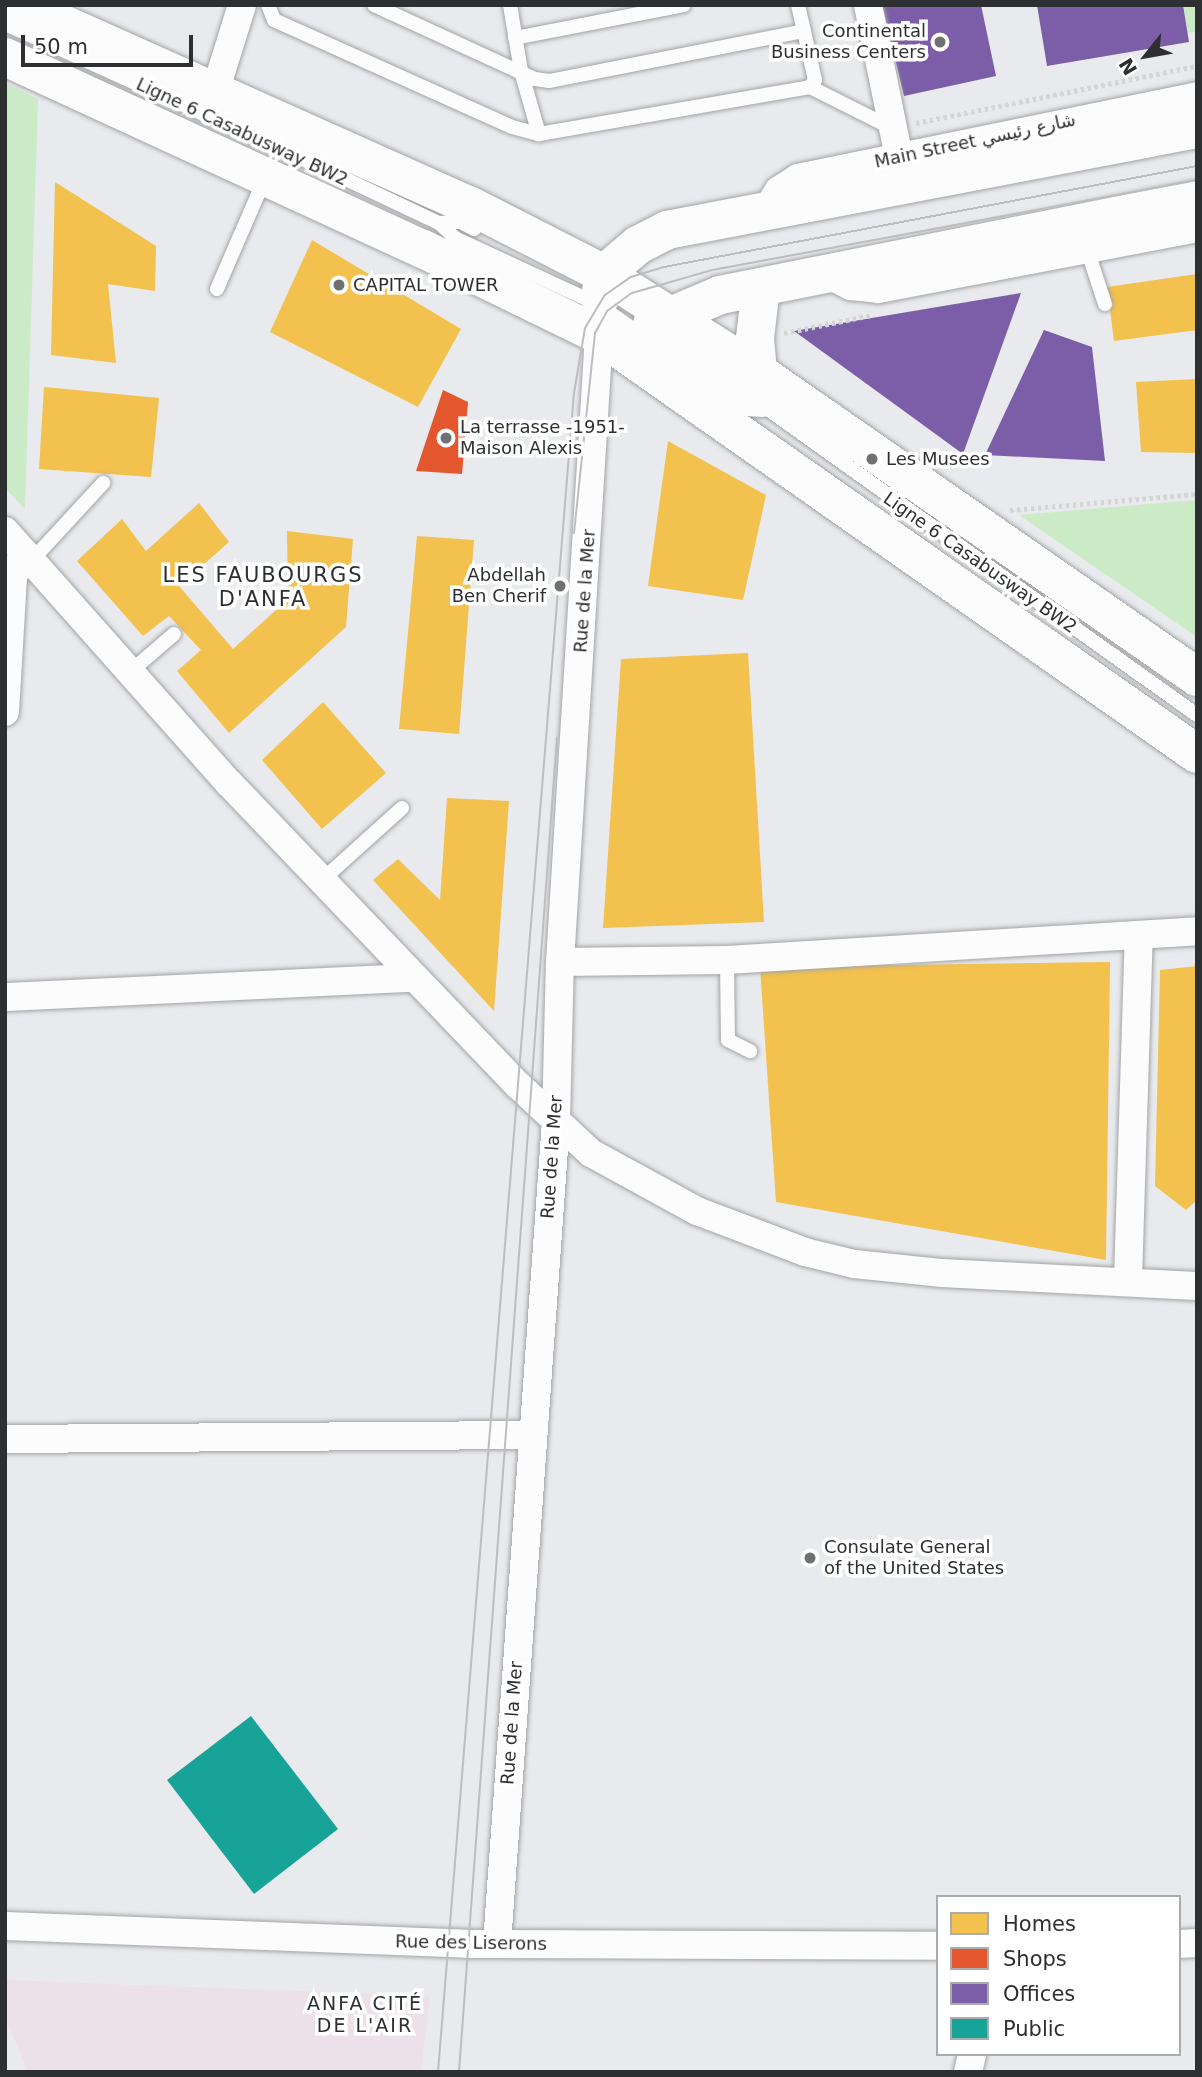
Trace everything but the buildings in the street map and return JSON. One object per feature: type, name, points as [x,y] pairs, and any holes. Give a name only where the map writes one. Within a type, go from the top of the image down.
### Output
[{"type":"main road","points":[[21,5],[214,95],[471,206],[620,322],[1197,754]]},
{"type":"main road","points":[[5,57],[266,177],[620,322],[758,372],[1197,677]]},
{"type":"main road","name":"Main Street شارع رئيسي","points":[[620,322],[638,245],[667,230],[1197,129]]},
{"type":"main road","points":[[620,322],[761,287],[1197,200]]},
{"type":"main road","points":[[758,372],[755,338],[761,287]]},
{"type":"street","points":[[214,95],[242,5]]},
{"type":"street","points":[[868,5],[899,157]]},
{"type":"street","name":"Main Street شارع رئيسي","points":[[767,209],[779,190],[798,178],[1197,96]]},
{"type":"street","points":[[827,274],[851,286],[878,289],[1197,228]]},
{"type":"street","name":"Rue de la Mer","points":[[497,1944],[531,1436],[556,1121],[560,962],[620,322]]},
{"type":"street","points":[[5,531],[130,672],[413,978],[556,1121],[592,1153],[632,1179],[709,1216],[805,1252],[854,1265],[941,1273],[1128,1279],[1197,1286]]},
{"type":"street","points":[[5,712],[13,577],[28,556]]},
{"type":"street","points":[[560,962],[727,960],[1197,932]]},
{"type":"street","points":[[1128,1279],[1139,936]]},
{"type":"street","points":[[5,997],[413,978]]},
{"type":"street","points":[[5,1439],[531,1436]]},
{"type":"street","name":"Rue des Liserons","points":[[5,1926],[497,1944],[936,1946]]},
{"type":"lane","points":[[268,5],[274,20],[512,127],[540,134],[810,87],[893,128]]},
{"type":"lane","points":[[374,5],[549,81],[804,30]]},
{"type":"lane","points":[[510,5],[521,71],[540,134]]},
{"type":"lane","points":[[515,38],[684,5]]},
{"type":"lane","points":[[798,5],[814,69],[810,87]]},
{"type":"lane","name":"Ligne 6 Casabusway BW2","points":[[5,24],[439,223],[461,222],[620,322],[748,409],[763,410],[1197,715]]},
{"type":"lane","points":[[217,289],[266,177]]},
{"type":"lane","points":[[1087,250],[1105,304]]},
{"type":"lane","points":[[28,556],[103,483]]},
{"type":"lane","points":[[130,672],[174,634]]},
{"type":"lane","points":[[321,881],[402,808]]},
{"type":"lane","points":[[727,960],[727,1034],[736,1048],[750,1051]]},
{"type":"path","points":[[893,128],[1197,66]]},
{"type":"path","points":[[1002,510],[1197,494]]},
{"type":"shaded area","points":[[5,1980],[430,1996],[421,2072],[28,2072],[5,2016]]},
{"type":"green space","points":[[1183,5],[1197,5],[1197,31],[1188,33]]},
{"type":"green space","points":[[5,83],[38,99],[25,509],[5,488]]},
{"type":"green space","points":[[1197,500],[1197,637],[1019,515]]},
{"type":"tram line","points":[[438,2072],[574,393],[585,328],[605,295],[631,277],[664,267],[1197,166]]},
{"type":"tram line","points":[[574,533],[595,333],[607,311],[632,293],[712,270],[1197,180]]},
{"type":"tram line","points":[[459,2072],[557,738]]},
{"type":"place","name":"Continental Business Centers","points":[[940,42]]},
{"type":"place","name":"CAPITAL TOWER","points":[[339,285]]},
{"type":"place","name":"La terrasse -1951- Maison Alexis","points":[[446,438]]},
{"type":"place","name":"Les Musees","points":[[872,459]]},
{"type":"place","name":"Abdellah Ben Cherif","points":[[560,586]]},
{"type":"place","name":"Consulate General of the United States","points":[[810,1558]]},
{"type":"district","name":"LES FAUBOURGS D'ANFA","points":[[263,587]]},
{"type":"district","name":"ANFA CITÉ DE L'AIR","points":[[365,2015]]}]
